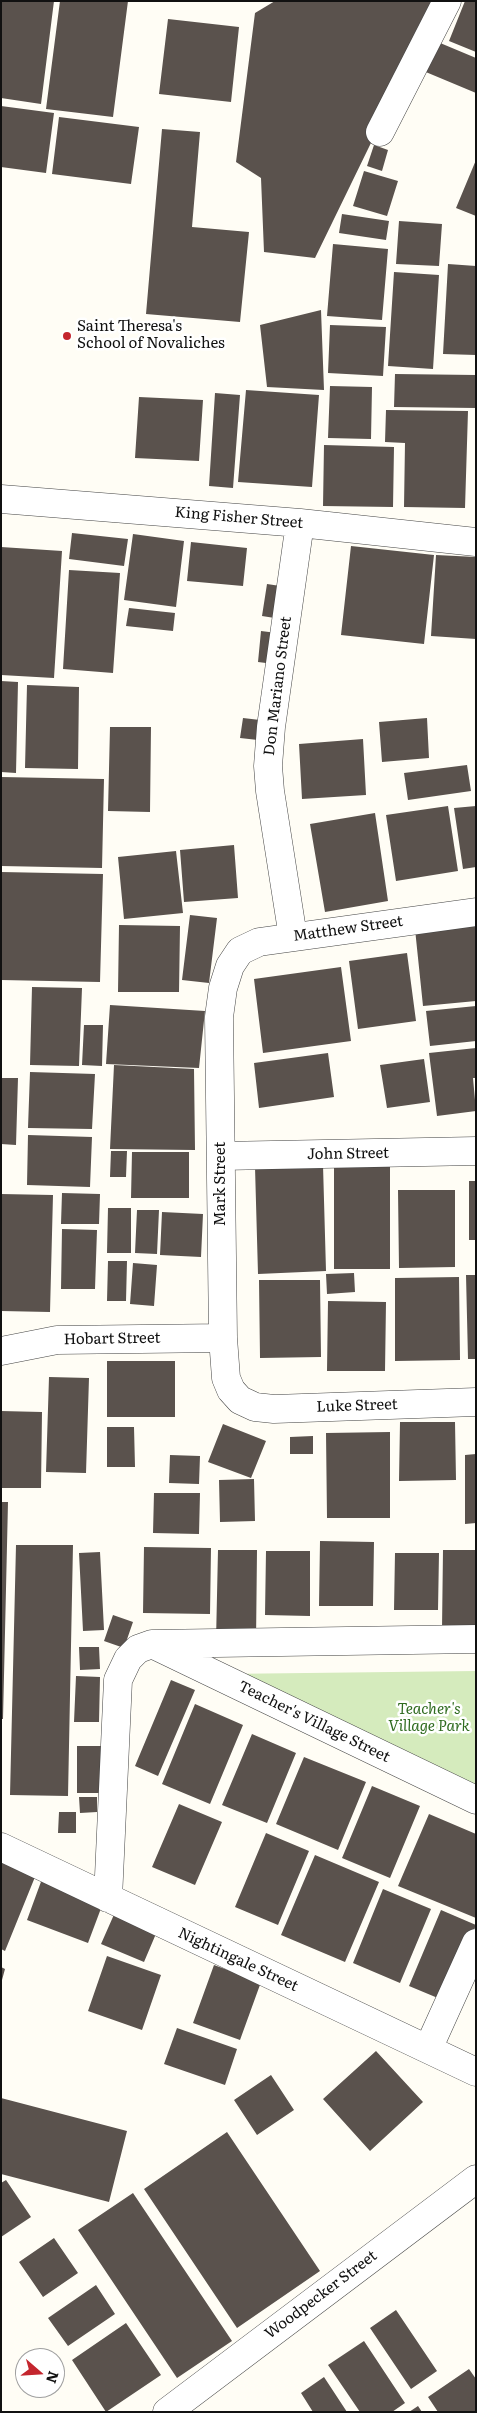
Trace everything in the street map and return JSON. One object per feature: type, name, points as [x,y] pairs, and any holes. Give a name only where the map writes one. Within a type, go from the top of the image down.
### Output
[{"type":"street","points":[[380,132],[447,1]]},
{"type":"street","name":"King Fisher Street","points":[[1,499],[300,523],[476,542]]},
{"type":"street","name":"Don Mariano Street","points":[[293,937],[270,791],[268,766],[271,727],[300,523]]},
{"type":"street","name":"Matthew Street","points":[[230,966],[240,951],[259,942],[476,912]]},
{"type":"street","name":"Mark Street","points":[[230,966],[223,988],[219,1017],[223,1338],[226,1378],[231,1390],[240,1400]]},
{"type":"street","name":"John Street","points":[[221,1156],[476,1151]]},
{"type":"street","name":"Hobart Street","points":[[1,1351],[57,1340],[223,1338]]},
{"type":"street","name":"Luke Street","points":[[240,1400],[255,1407],[274,1409],[476,1402]]},
{"type":"street","points":[[108,1898],[118,1680],[128,1659],[138,1648],[152,1644],[476,1639]]},
{"type":"street","name":"Teacher's Village Street","points":[[152,1644],[476,1800]]},
{"type":"street","name":"Nightingale Street","points":[[1,1847],[476,2072]]},
{"type":"street","points":[[428,2050],[476,1943]]},
{"type":"street","name":"Woodpecker Street","points":[[167,2412],[476,2178]]},
{"type":"green space","name":"Teacher's Village Park","points":[[476,1671],[476,1793],[222,1674]]},
{"type":"building","points":[[1,1],[54,1],[41,104],[1,98]]},
{"type":"building","points":[[60,1],[128,1],[113,117],[46,109]]},
{"type":"building","points":[[275,1],[440,1],[315,258],[264,252],[261,178],[236,162],[255,13]]},
{"type":"building","points":[[465,1],[476,1],[476,52],[449,41]]},
{"type":"building","points":[[168,19],[239,27],[231,102],[159,94]]},
{"type":"building","points":[[433,40],[476,58],[476,93],[421,70]]},
{"type":"building","points":[[1,106],[54,113],[46,173],[1,167]]},
{"type":"building","points":[[59,117],[139,127],[131,184],[52,174]]},
{"type":"building","points":[[162,129],[200,132],[192,227],[249,232],[240,322],[146,314]]},
{"type":"building","points":[[374,145],[388,150],[382,171],[367,166]]},
{"type":"building","points":[[476,160],[476,216],[456,208]]},
{"type":"building","points":[[364,171],[398,181],[387,216],[353,206]]},
{"type":"building","points":[[342,214],[389,221],[386,240],[339,233]]},
{"type":"building","points":[[399,221],[442,224],[439,266],[396,264]]},
{"type":"building","points":[[333,244],[388,249],[382,320],[327,316]]},
{"type":"building","points":[[448,264],[476,266],[476,355],[443,354]]},
{"type":"building","points":[[394,272],[439,275],[433,369],[388,366]]},
{"type":"building","points":[[321,310],[324,390],[267,387],[260,325]]},
{"type":"building","points":[[330,325],[386,327],[383,376],[328,373]]},
{"type":"building","points":[[395,374],[476,375],[476,408],[394,407]]},
{"type":"building","points":[[330,386],[372,387],[371,439],[328,438]]},
{"type":"building","points":[[246,390],[319,395],[312,487],[238,482]]},
{"type":"building","points":[[215,393],[240,395],[233,488],[209,486]]},
{"type":"building","points":[[139,397],[203,400],[199,461],[135,458]]},
{"type":"building","points":[[386,410],[468,411],[465,508],[404,507],[405,443],[385,442]]},
{"type":"building","points":[[324,445],[394,447],[393,507],[323,506]]},
{"type":"building","points":[[72,533],[128,539],[124,566],[69,559]]},
{"type":"building","points":[[133,534],[184,541],[176,607],[124,600]]},
{"type":"building","points":[[191,542],[247,548],[243,586],[187,581]]},
{"type":"building","points":[[351,546],[434,555],[424,644],[341,635]]},
{"type":"building","points":[[1,547],[62,551],[54,678],[1,675]]},
{"type":"building","points":[[436,555],[476,557],[476,639],[431,636]]},
{"type":"building","points":[[69,570],[120,573],[113,673],[63,669]]},
{"type":"building","points":[[267,584],[287,587],[281,619],[262,616]]},
{"type":"building","points":[[129,608],[175,613],[173,631],[126,626]]},
{"type":"building","points":[[261,631],[277,633],[274,664],[258,662]]},
{"type":"building","points":[[1,681],[18,682],[16,773],[1,772]]},
{"type":"building","points":[[27,685],[79,687],[78,769],[25,768]]},
{"type":"building","points":[[243,718],[260,720],[258,740],[240,738]]},
{"type":"building","points":[[427,718],[429,758],[382,762],[379,722]]},
{"type":"building","points":[[110,727],[151,727],[150,812],[108,811]]},
{"type":"building","points":[[363,739],[366,795],[302,799],[299,744]]},
{"type":"building","points":[[467,765],[471,791],[408,800],[404,773]]},
{"type":"building","points":[[1,777],[104,779],[102,868],[1,866]]},
{"type":"building","points":[[448,806],[458,871],[396,881],[386,815]]},
{"type":"building","points":[[476,806],[476,867],[463,869],[454,808]]},
{"type":"building","points":[[375,813],[388,901],[325,912],[310,824]]},
{"type":"building","points":[[234,845],[238,898],[184,902],[180,850]]},
{"type":"building","points":[[176,851],[183,913],[124,919],[118,857]]},
{"type":"building","points":[[1,872],[103,874],[100,982],[1,980]]},
{"type":"building","points":[[190,915],[217,918],[209,983],[182,980]]},
{"type":"building","points":[[476,923],[476,1001],[423,1006],[415,929]]},
{"type":"building","points":[[119,925],[180,926],[179,992],[118,992]]},
{"type":"building","points":[[407,953],[416,1021],[358,1029],[349,961]]},
{"type":"building","points":[[341,967],[351,1041],[263,1053],[254,979]]},
{"type":"building","points":[[32,987],[82,988],[79,1066],[30,1065]]},
{"type":"building","points":[[110,1005],[205,1011],[199,1068],[106,1064]]},
{"type":"building","points":[[476,1006],[476,1041],[430,1046],[426,1011]]},
{"type":"building","points":[[84,1025],[103,1025],[102,1066],[82,1065]]},
{"type":"building","points":[[476,1048],[476,1078],[473,1078],[476,1111],[437,1116],[429,1053]]},
{"type":"building","points":[[328,1053],[334,1097],[259,1108],[254,1063]]},
{"type":"building","points":[[424,1059],[430,1102],[387,1108],[380,1065]]},
{"type":"building","points":[[114,1065],[194,1069],[195,1150],[110,1149]]},
{"type":"building","points":[[30,1072],[95,1074],[92,1129],[28,1128]]},
{"type":"building","points":[[1,1078],[18,1078],[16,1145],[1,1144]]},
{"type":"building","points":[[28,1135],[92,1137],[90,1187],[27,1185]]},
{"type":"building","points":[[111,1151],[127,1151],[126,1177],[110,1177]]},
{"type":"building","points":[[132,1152],[189,1152],[189,1198],[131,1198]]},
{"type":"building","points":[[323,1165],[326,1271],[258,1274],[255,1167]]},
{"type":"building","points":[[334,1166],[390,1166],[390,1269],[334,1269]]},
{"type":"building","points":[[469,1181],[476,1181],[476,1240],[469,1240]]},
{"type":"building","points":[[398,1190],[455,1190],[455,1267],[399,1268]]},
{"type":"building","points":[[62,1193],[100,1194],[99,1224],[61,1224]]},
{"type":"building","points":[[1,1194],[53,1195],[50,1312],[1,1311]]},
{"type":"building","points":[[108,1208],[131,1208],[131,1253],[107,1253]]},
{"type":"building","points":[[137,1210],[159,1210],[157,1254],[135,1253]]},
{"type":"building","points":[[162,1212],[203,1214],[201,1257],[160,1255]]},
{"type":"building","points":[[62,1229],[97,1230],[95,1289],[61,1289]]},
{"type":"building","points":[[108,1261],[127,1261],[126,1301],[107,1301]]},
{"type":"building","points":[[133,1263],[157,1265],[154,1306],[130,1304]]},
{"type":"building","points":[[354,1273],[355,1292],[327,1294],[326,1274]]},
{"type":"building","points":[[466,1275],[476,1275],[476,1359],[468,1359]]},
{"type":"building","points":[[459,1277],[460,1360],[395,1361],[395,1278]]},
{"type":"building","points":[[259,1280],[320,1280],[321,1357],[260,1358]]},
{"type":"building","points":[[328,1301],[386,1302],[385,1371],[327,1371]]},
{"type":"building","points":[[107,1361],[175,1361],[175,1417],[107,1417]]},
{"type":"building","points":[[49,1377],[89,1378],[86,1473],[46,1472]]},
{"type":"building","points":[[1,1411],[42,1412],[41,1488],[1,1488]]},
{"type":"building","points":[[400,1422],[455,1422],[456,1480],[399,1481]]},
{"type":"building","points":[[223,1424],[266,1441],[251,1478],[208,1462]]},
{"type":"building","points":[[107,1427],[134,1427],[135,1467],[107,1467]]},
{"type":"building","points":[[390,1432],[390,1518],[327,1518],[326,1433]]},
{"type":"building","points":[[313,1436],[313,1454],[290,1454],[290,1437]]},
{"type":"building","points":[[476,1454],[476,1523],[465,1524],[465,1455]]},
{"type":"building","points":[[170,1455],[200,1456],[199,1484],[169,1483]]},
{"type":"building","points":[[254,1479],[255,1521],[220,1522],[219,1480]]},
{"type":"building","points":[[154,1493],[200,1493],[199,1534],[153,1533]]},
{"type":"building","points":[[1,1502],[8,1502],[3,1719],[1,1719]]},
{"type":"building","points":[[320,1541],[374,1542],[373,1606],[319,1606]]},
{"type":"building","points":[[16,1545],[73,1545],[68,1796],[10,1795]]},
{"type":"building","points":[[144,1547],[211,1548],[210,1614],[143,1613]]},
{"type":"building","points":[[218,1550],[257,1550],[256,1642],[216,1641]]},
{"type":"building","points":[[443,1550],[476,1550],[476,1629],[442,1629]]},
{"type":"building","points":[[266,1551],[310,1551],[310,1616],[265,1615]]},
{"type":"building","points":[[100,1552],[104,1630],[83,1631],[79,1553]]},
{"type":"building","points":[[395,1553],[439,1553],[438,1610],[394,1610]]},
{"type":"building","points":[[113,1615],[133,1622],[124,1648],[104,1641]]},
{"type":"building","points":[[79,1647],[99,1647],[100,1669],[80,1670]]},
{"type":"building","points":[[76,1676],[100,1677],[99,1722],[74,1722]]},
{"type":"building","points":[[171,1680],[195,1690],[158,1776],[135,1766]]},
{"type":"building","points":[[195,1704],[243,1725],[210,1804],[162,1784]]},
{"type":"building","points":[[252,1734],[296,1753],[267,1823],[222,1805]]},
{"type":"building","points":[[77,1746],[108,1746],[107,1793],[77,1793]]},
{"type":"building","points":[[304,1757],[366,1782],[338,1850],[276,1824]]},
{"type":"building","points":[[372,1786],[420,1806],[390,1878],[342,1858]]},
{"type":"building","points":[[79,1797],[97,1797],[97,1812],[80,1813]]},
{"type":"building","points":[[179,1804],[222,1822],[195,1885],[152,1867]]},
{"type":"building","points":[[59,1812],[76,1812],[76,1833],[58,1833]]},
{"type":"building","points":[[429,1814],[476,1834],[476,1918],[398,1886]]},
{"type":"building","points":[[266,1833],[309,1851],[278,1925],[235,1907]]},
{"type":"building","points":[[315,1855],[379,1882],[345,1962],[281,1935]]},
{"type":"building","points":[[1,1857],[37,1872],[5,1951],[1,1949]]},
{"type":"building","points":[[42,1879],[103,1903],[88,1943],[27,1920]]},
{"type":"building","points":[[383,1889],[431,1909],[400,1983],[353,1963]]},
{"type":"building","points":[[116,1910],[158,1929],[144,1962],[101,1944]]},
{"type":"building","points":[[441,1910],[476,1925],[445,2001],[409,1986]]},
{"type":"building","points":[[107,1956],[161,1975],[142,2030],[88,2011]]},
{"type":"building","points":[[214,1965],[261,1982],[240,2040],[193,2023]]},
{"type":"building","points":[[1,1967],[5,1969],[2,1980],[1,1980]]},
{"type":"building","points":[[177,2028],[237,2049],[225,2085],[164,2064]]},
{"type":"building","points":[[376,2051],[423,2102],[370,2151],[323,2099]]},
{"type":"building","points":[[271,2075],[294,2110],[257,2135],[234,2100]]},
{"type":"building","points":[[1,2098],[127,2131],[109,2202],[1,2174]]},
{"type":"building","points":[[227,2132],[320,2271],[237,2328],[144,2189]]},
{"type":"building","points":[[6,2180],[31,2217],[1,2237],[1,2183]]},
{"type":"building","points":[[133,2193],[232,2341],[177,2378],[78,2230]]},
{"type":"building","points":[[54,2238],[78,2273],[43,2297],[19,2262]]},
{"type":"building","points":[[96,2285],[115,2314],[68,2346],[48,2318]]},
{"type":"building","points":[[396,2310],[437,2371],[411,2389],[370,2328]]},
{"type":"building","points":[[126,2323],[161,2375],[106,2412],[72,2360]]},
{"type":"building","points":[[364,2341],[405,2403],[392,2412],[360,2412],[328,2365]]},
{"type":"building","points":[[469,2369],[476,2379],[476,2412],[438,2412],[428,2397]]},
{"type":"building","points":[[324,2377],[347,2412],[313,2412],[301,2393]]},
{"type":"building","points":[[418,2406],[422,2412],[409,2412]]},
{"type":"place","name":"Saint Theresa's School of Novaliches","points":[[67,336]]}]
